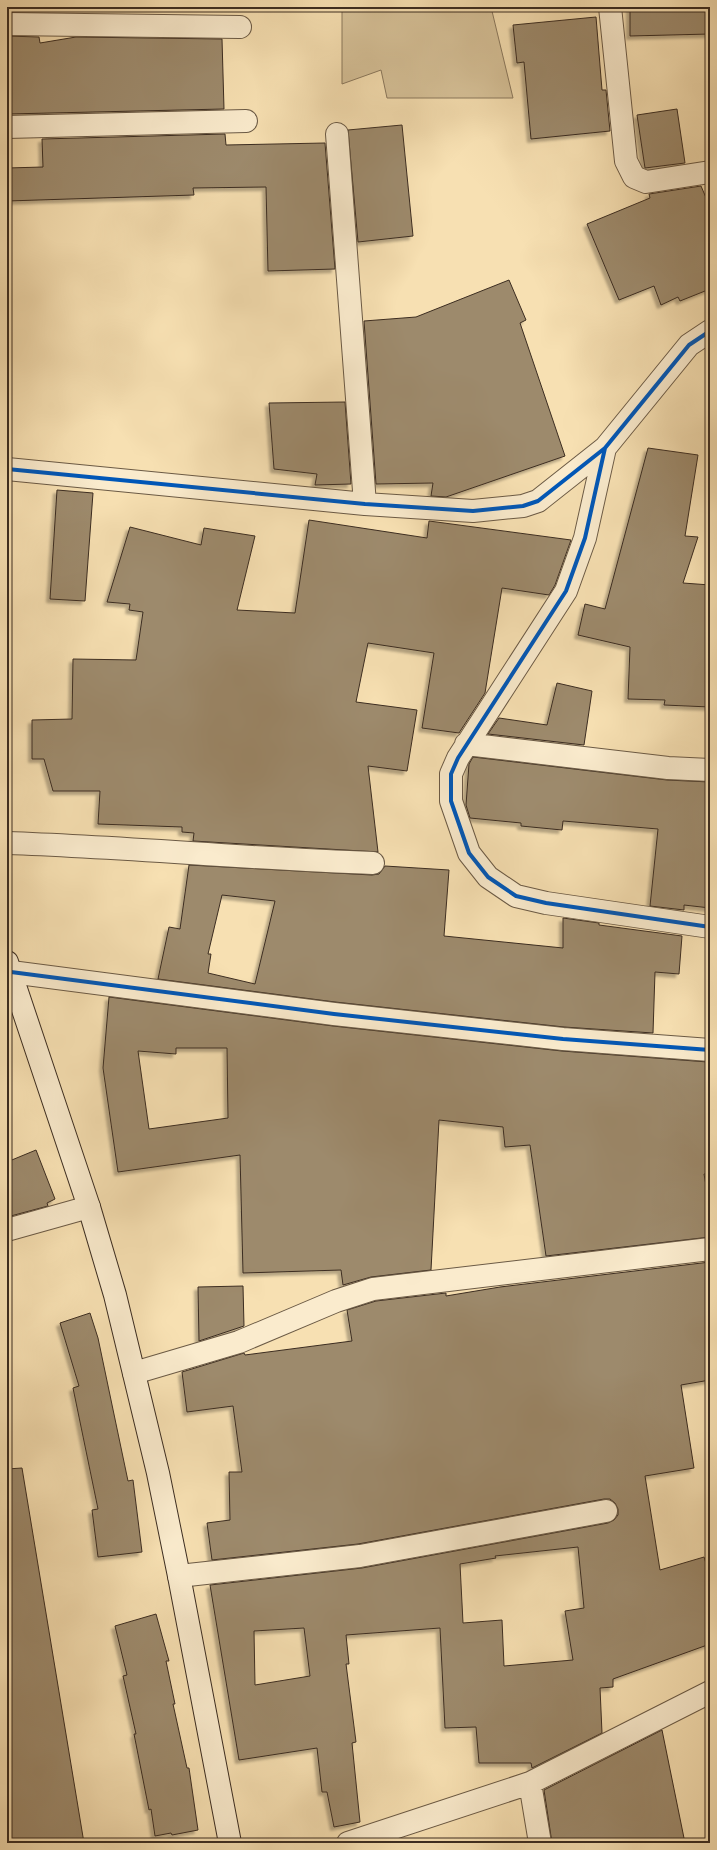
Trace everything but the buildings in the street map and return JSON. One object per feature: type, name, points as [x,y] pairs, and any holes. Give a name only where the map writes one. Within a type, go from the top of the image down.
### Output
[{"type":"street","points":[[610,7],[626,161],[634,177],[646,182],[710,172]]},
{"type":"street","points":[[7,24],[240,27]]},
{"type":"street","points":[[7,127],[246,121]]},
{"type":"street","points":[[337,134],[365,504]]},
{"type":"street","points":[[7,469],[365,504],[473,511],[523,506],[538,501],[605,448],[689,345],[710,331]]},
{"type":"street","points":[[605,448],[585,538],[566,591],[466,744],[451,774],[451,801],[469,853],[488,877],[516,896],[546,903],[710,927]]},
{"type":"street","points":[[466,744],[668,768],[710,770]]},
{"type":"street","points":[[7,843],[91,846],[214,856],[373,863]]},
{"type":"street","points":[[230,1843],[179,1576],[134,1373],[115,1295],[89,1207],[9,967],[342,1015],[563,1039],[710,1050]]},
{"type":"street","points":[[7,1230],[89,1207]]},
{"type":"street","points":[[134,1373],[240,1342],[336,1301],[373,1288],[710,1249]]},
{"type":"street","points":[[179,1576],[360,1556],[606,1511]]},
{"type":"street","points":[[348,1843],[530,1783],[710,1692]]},
{"type":"street","points":[[530,1783],[540,1843]]},
{"type":"shaded area","points":[[342,7],[491,7],[513,98],[387,98],[381,70],[342,84]]},
{"type":"cycle path","points":[[7,469],[365,504],[473,511],[523,506],[538,501],[605,448],[689,345],[710,331]]},
{"type":"cycle path","points":[[605,448],[585,538],[566,591],[458,758],[451,774],[451,801],[469,853],[488,877],[516,896],[546,903],[710,927]]},
{"type":"cycle path","points":[[11,972],[334,1014],[563,1039],[710,1050]]}]
